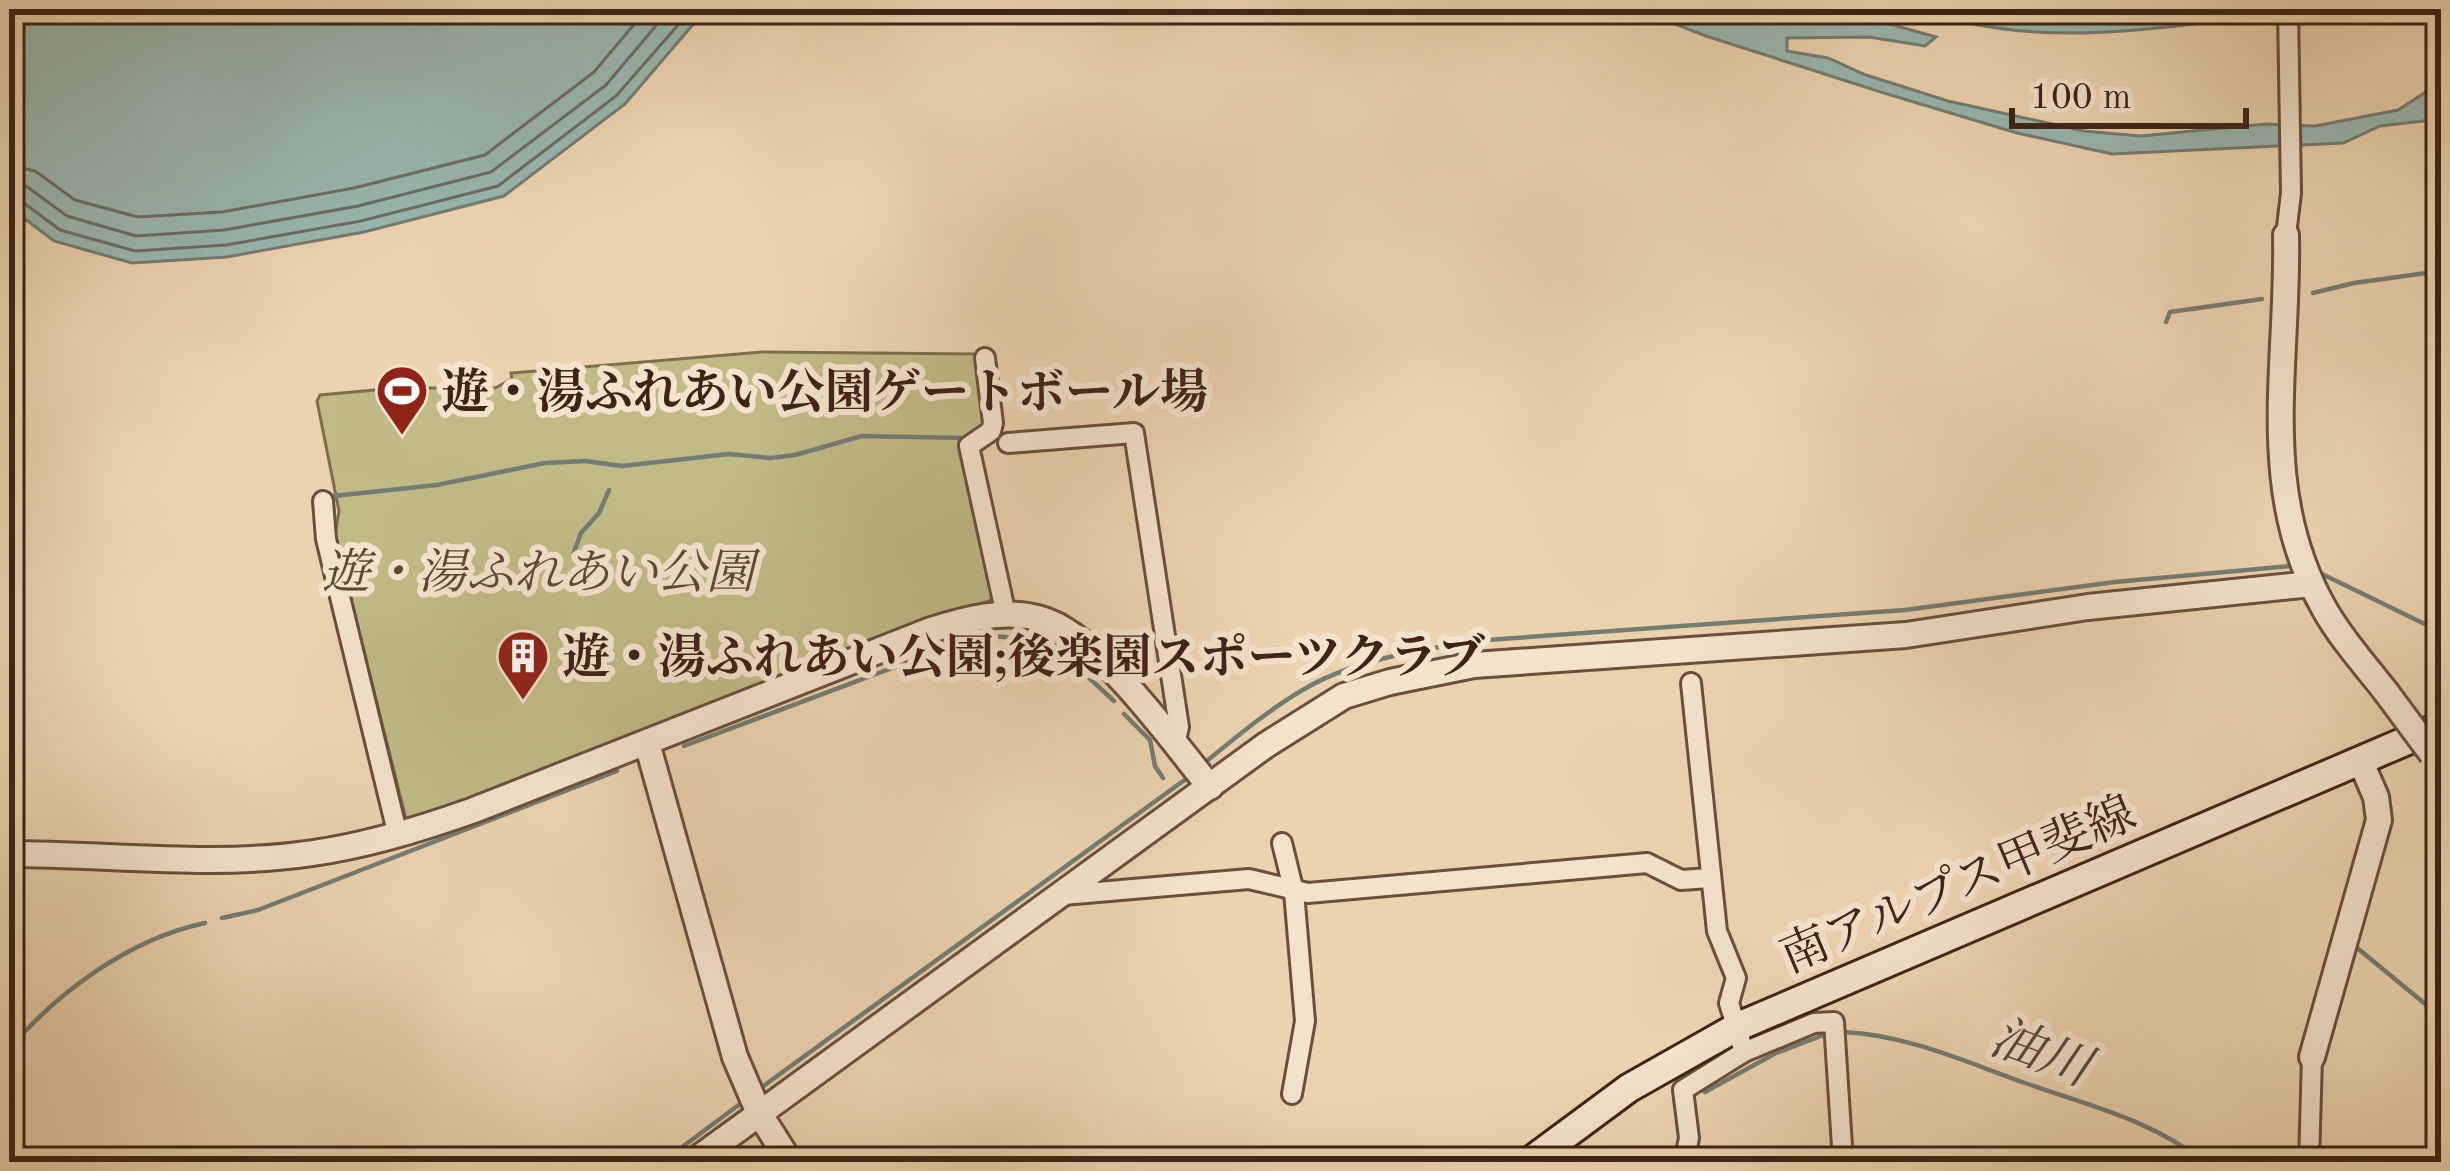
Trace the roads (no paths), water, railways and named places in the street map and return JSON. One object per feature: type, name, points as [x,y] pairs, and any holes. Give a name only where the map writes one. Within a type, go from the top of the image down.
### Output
[{"type":"main road","name":"南アルプス甲斐線","points":[[1529,1162],[1630,1088],[2441,726]]},
{"type":"street","points":[[2288,9],[2291,194],[2279,446],[2287,505],[2312,584],[2342,638],[2437,758]]},
{"type":"street","points":[[985,358],[993,423],[991,431],[969,446],[1006,614]]},
{"type":"street","points":[[1008,443],[1134,434],[1179,727],[1175,745]]},
{"type":"street","points":[[323,501],[326,539],[398,836]]},
{"type":"street","points":[[693,1162],[1055,896],[1344,696],[1474,665],[1906,635],[2088,607],[2312,584]]},
{"type":"street","points":[[9,854],[260,858],[311,854],[398,836],[932,630],[972,617],[1006,614],[1040,618],[1066,630],[1093,652],[1210,787]]},
{"type":"street","points":[[1691,682],[1710,878],[1718,932],[1736,979],[1729,1003],[1741,1040]]},
{"type":"street","points":[[646,743],[718,1005],[758,1113],[790,1162]]},
{"type":"street","points":[[2309,1162],[2312,1057],[2379,820],[2376,797],[2360,760]]},
{"type":"street","points":[[1282,842],[1294,892],[1305,1022],[1292,1094]]},
{"type":"street","points":[[1055,896],[1249,879],[1294,892],[1647,863],[1681,880],[1710,878]]},
{"type":"street","points":[[1684,1162],[1688,1138],[1683,1090],[1741,1040],[1834,1022],[1843,1162]]},
{"type":"water","points":[[9,9],[717,9],[696,21],[625,104],[504,196],[364,232],[227,257],[132,263],[54,241],[9,207]]},
{"type":"water","points":[[1637,9],[1715,9],[1747,22],[1814,14],[1858,15],[1936,37],[1925,46],[1869,37],[1787,38],[1787,51],[1828,58],[1948,101],[2084,131],[2141,136],[2266,124],[2315,126],[2398,110],[2432,88],[2441,88],[2441,119],[2380,126],[2343,143],[2112,154],[2017,133],[1884,93]]},
{"type":"water","points":[[1920,9],[2304,9],[2159,28],[2062,33],[1966,23]]},
{"type":"waterway","points":[[2313,293],[2441,271]]},
{"type":"waterway","points":[[2166,322],[2170,312],[2262,299]]},
{"type":"waterway","points":[[333,496],[437,485],[545,463],[622,466],[729,454],[771,458],[862,436],[965,438]]},
{"type":"waterway","points":[[574,552],[609,490]]},
{"type":"waterway","points":[[1203,764],[1276,707],[1321,680],[1363,664],[1429,649],[1473,641],[1905,610],[2115,582],[2291,566]]},
{"type":"waterway","points":[[2322,574],[2435,629],[2441,627]]},
{"type":"waterway","points":[[684,746],[980,635],[1049,641],[1114,701]]},
{"type":"waterway","points":[[1124,714],[1150,740],[1155,766],[1163,778]]},
{"type":"waterway","points":[[222,918],[258,910],[617,771]]},
{"type":"waterway","points":[[758,1090],[1190,776]]},
{"type":"waterway","points":[[9,1049],[97,971],[149,941],[205,923]]},
{"type":"waterway","points":[[2356,947],[2441,1017]]},
{"type":"waterway","name":"油川","points":[[1844,1032],[1913,1044],[2095,1107],[2163,1135],[2204,1162]]},
{"type":"waterway","name":"油川","points":[[1705,1092],[1776,1053],[1821,1036]]},
{"type":"waterway","points":[[662,1162],[744,1101]]},
{"type":"place","name":"遊・湯ふれあい公園ゲートボール場","points":[[402,437]]},
{"type":"place","name":"遊・湯ふれあい公園;後楽園スポーツクラブ","points":[[523,702]]},
{"type":"park label","name":"遊・湯ふれあい公園","points":[[538,571]]}]
